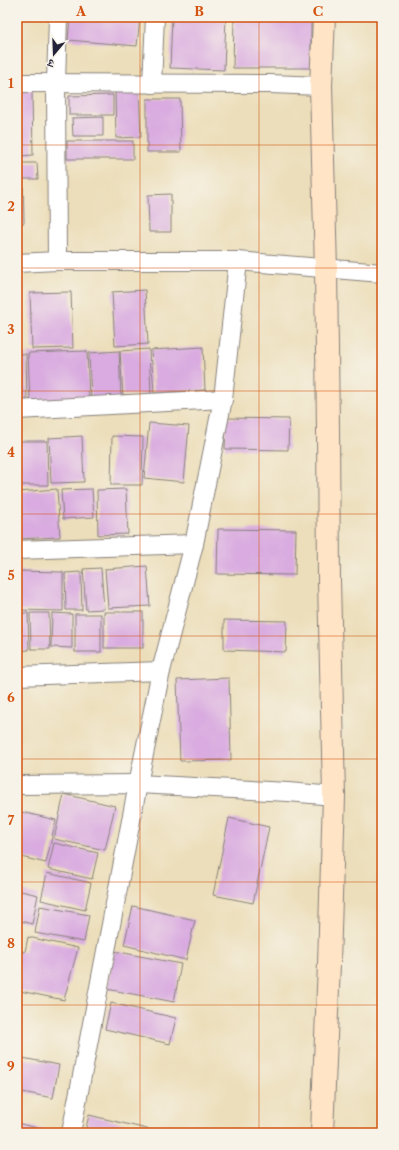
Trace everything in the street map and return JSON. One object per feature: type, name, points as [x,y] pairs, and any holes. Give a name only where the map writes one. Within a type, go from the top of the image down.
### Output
[{"type":"street","points":[[57,261],[56,83],[58,17]]},
{"type":"street","points":[[152,84],[155,17]]},
{"type":"street","points":[[322,1133],[334,796],[329,580],[326,269],[320,86],[324,17]]},
{"type":"street","points":[[17,83],[270,84],[320,86]]},
{"type":"street","points":[[17,263],[57,261],[238,261],[382,273]]},
{"type":"street","points":[[71,1133],[161,671],[194,544],[223,398],[238,261]]},
{"type":"street","points":[[17,410],[223,398]]},
{"type":"street","points":[[17,550],[194,544]]},
{"type":"street","points":[[17,676],[161,671]]},
{"type":"street","points":[[17,785],[138,784],[280,791],[334,796]]},
{"type":"building","points":[[70,17],[140,17],[137,46],[68,40]]},
{"type":"building","points":[[172,17],[226,17],[224,70],[170,68]]},
{"type":"building","points":[[234,17],[311,17],[311,68],[233,68]]},
{"type":"building","points":[[17,91],[32,91],[33,155],[17,156]]},
{"type":"building","points":[[139,91],[141,137],[116,138],[115,92]]},
{"type":"building","points":[[113,95],[113,115],[69,115],[69,96]]},
{"type":"building","points":[[147,99],[180,99],[181,152],[147,152]]},
{"type":"building","points":[[103,117],[103,136],[73,136],[72,118]]},
{"type":"building","points":[[67,141],[133,141],[133,159],[67,159]]},
{"type":"building","points":[[17,163],[37,163],[38,179],[23,179],[24,223],[17,223]]},
{"type":"building","points":[[171,194],[171,232],[149,232],[148,195]]},
{"type":"building","points":[[145,290],[148,344],[115,346],[112,292]]},
{"type":"building","points":[[71,292],[73,348],[32,349],[30,293]]},
{"type":"building","points":[[203,347],[205,390],[154,393],[151,350]]},
{"type":"building","points":[[149,349],[151,394],[123,395],[120,351]]},
{"type":"building","points":[[87,351],[89,399],[30,401],[28,353]]},
{"type":"building","points":[[119,351],[121,398],[91,400],[89,353]]},
{"type":"building","points":[[17,354],[26,354],[27,402],[17,402]]},
{"type":"building","points":[[226,418],[289,419],[288,450],[225,449]]},
{"type":"building","points":[[149,423],[189,426],[184,482],[144,478]]},
{"type":"building","points":[[82,436],[84,482],[51,483],[49,438]]},
{"type":"building","points":[[112,436],[143,437],[142,485],[111,485]]},
{"type":"building","points":[[17,441],[47,441],[48,485],[17,485]]},
{"type":"building","points":[[57,489],[60,537],[17,539],[17,492]]},
{"type":"building","points":[[92,489],[94,517],[63,519],[61,490]]},
{"type":"building","points":[[126,489],[128,534],[98,535],[97,490]]},
{"type":"building","points":[[218,529],[296,530],[295,575],[217,574]]},
{"type":"building","points":[[147,566],[150,606],[108,608],[105,569]]},
{"type":"building","points":[[101,568],[104,609],[86,610],[83,569]]},
{"type":"building","points":[[17,571],[63,572],[63,611],[17,610]]},
{"type":"building","points":[[81,572],[82,610],[66,610],[65,573]]},
{"type":"building","points":[[104,612],[143,612],[143,648],[104,648]]},
{"type":"building","points":[[17,613],[28,613],[29,650],[17,651]]},
{"type":"building","points":[[30,613],[49,613],[50,649],[31,649]]},
{"type":"building","points":[[52,613],[72,614],[72,648],[51,647]]},
{"type":"building","points":[[75,614],[101,614],[101,652],[75,652]]},
{"type":"building","points":[[224,620],[287,621],[286,652],[224,650]]},
{"type":"building","points":[[229,678],[231,760],[180,761],[177,680]]},
{"type":"building","points":[[64,794],[115,806],[105,850],[54,839]]},
{"type":"building","points":[[17,811],[56,820],[46,863],[17,856]]},
{"type":"building","points":[[229,818],[269,827],[253,903],[213,895]]},
{"type":"building","points":[[54,843],[98,853],[92,879],[48,869]]},
{"type":"building","points":[[47,873],[91,883],[85,910],[41,900]]},
{"type":"building","points":[[17,890],[38,895],[32,924],[17,920]]},
{"type":"building","points":[[40,906],[89,915],[84,942],[35,933]]},
{"type":"building","points":[[133,906],[195,920],[186,960],[124,945]]},
{"type":"building","points":[[28,937],[78,948],[64,1000],[20,991],[17,1004],[17,951],[25,952]]},
{"type":"building","points":[[114,951],[181,964],[174,1002],[107,989]]},
{"type":"building","points":[[111,1003],[176,1018],[170,1044],[105,1029]]},
{"type":"building","points":[[17,1057],[59,1065],[53,1098],[17,1091]]},
{"type":"building","points":[[89,1115],[151,1130],[150,1133],[85,1133]]},
{"type":"building","points":[[17,1123],[49,1131],[49,1133],[17,1133]]}]
